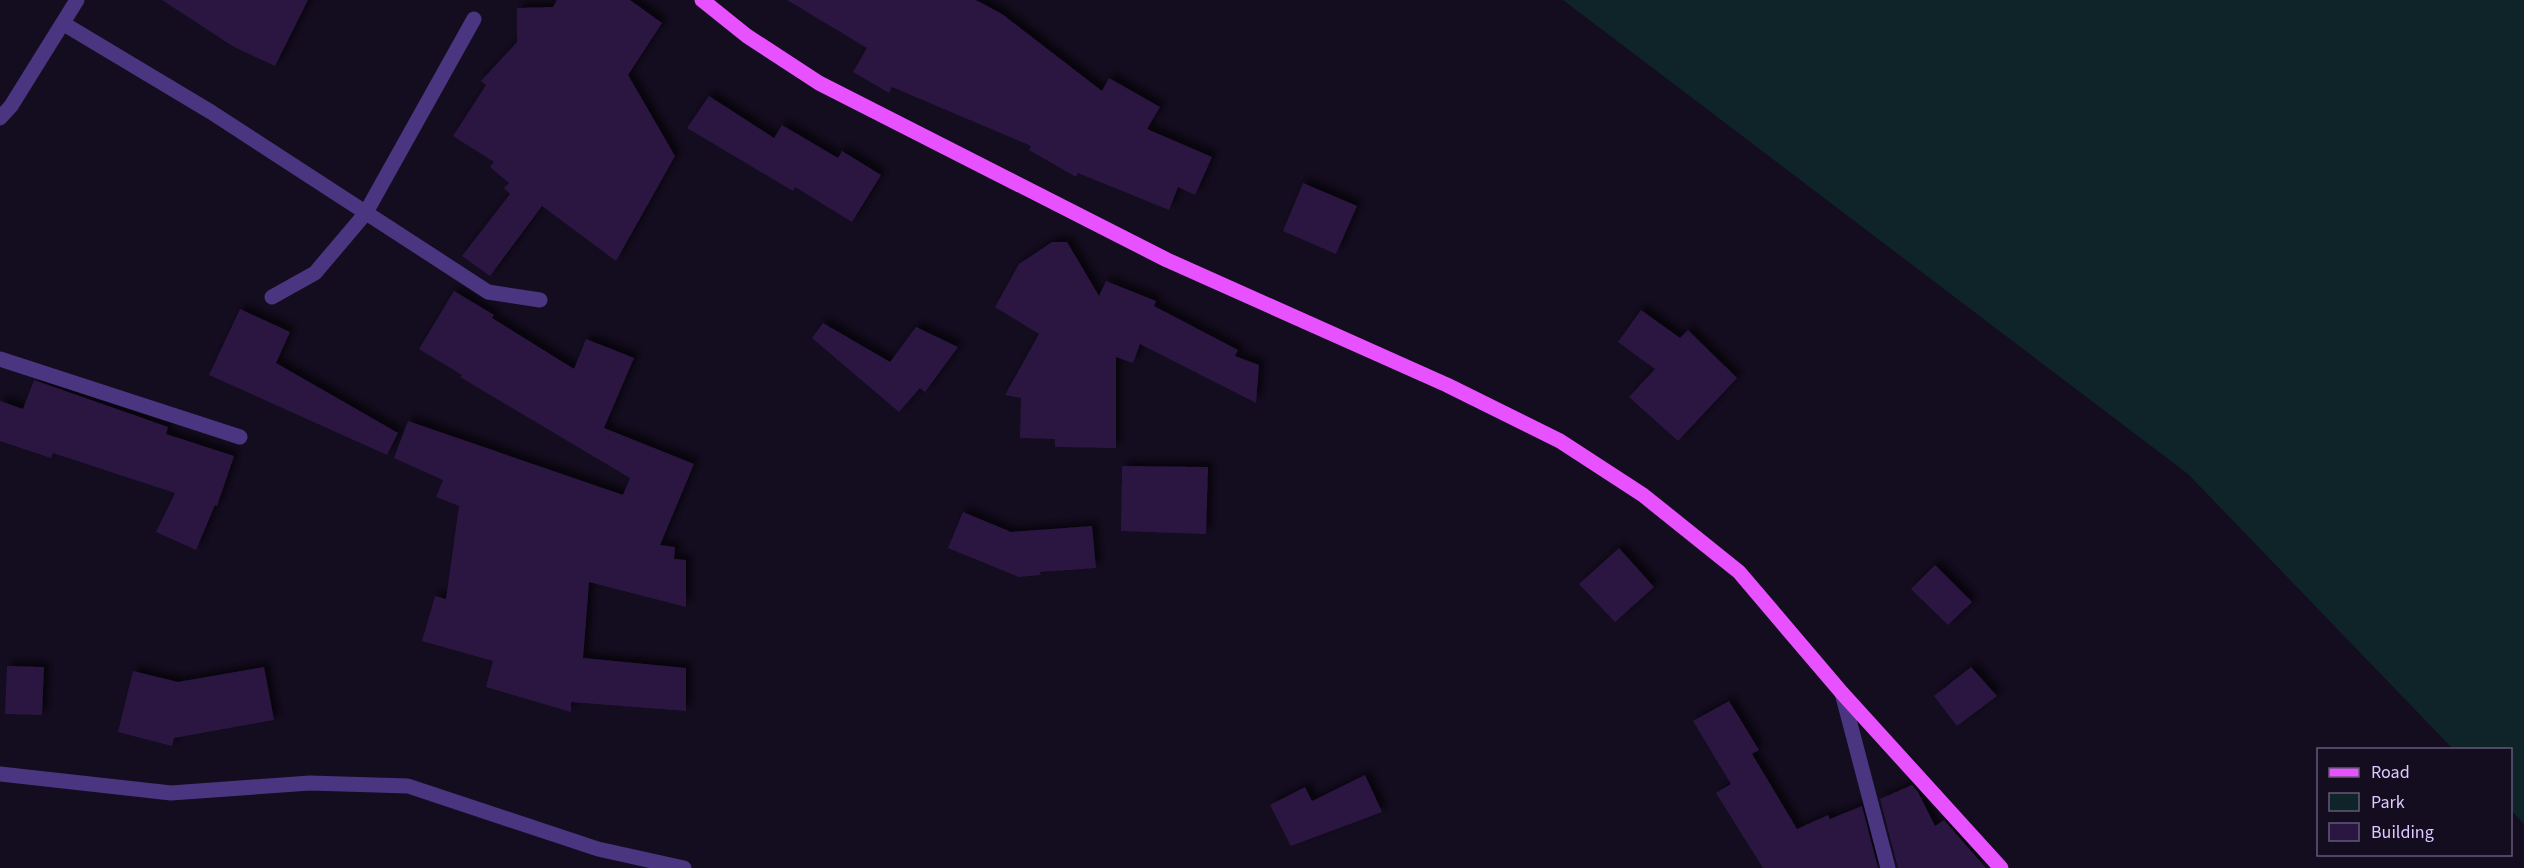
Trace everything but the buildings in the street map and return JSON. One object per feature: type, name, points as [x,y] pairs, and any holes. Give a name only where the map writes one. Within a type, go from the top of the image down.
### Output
[{"type":"main road","points":[[702,0],[747,36],[819,83],[1167,260],[1447,385],[1560,441],[1643,495],[1739,572],[1842,693],[2001,868]]},
{"type":"street","points":[[0,118],[11,106],[77,0]]},
{"type":"street","points":[[272,297],[315,273],[365,214],[474,19]]},
{"type":"street","points":[[64,24],[211,112],[488,292],[540,300]]},
{"type":"street","points":[[0,359],[240,437]]},
{"type":"street","points":[[1842,693],[1888,868]]},
{"type":"street","points":[[0,774],[171,793],[310,783],[408,786],[598,849],[684,868]]},
{"type":"green space","points":[[1563,0],[2524,0],[2524,824],[2512,811],[2512,748],[2452,748],[2188,474]]}]
